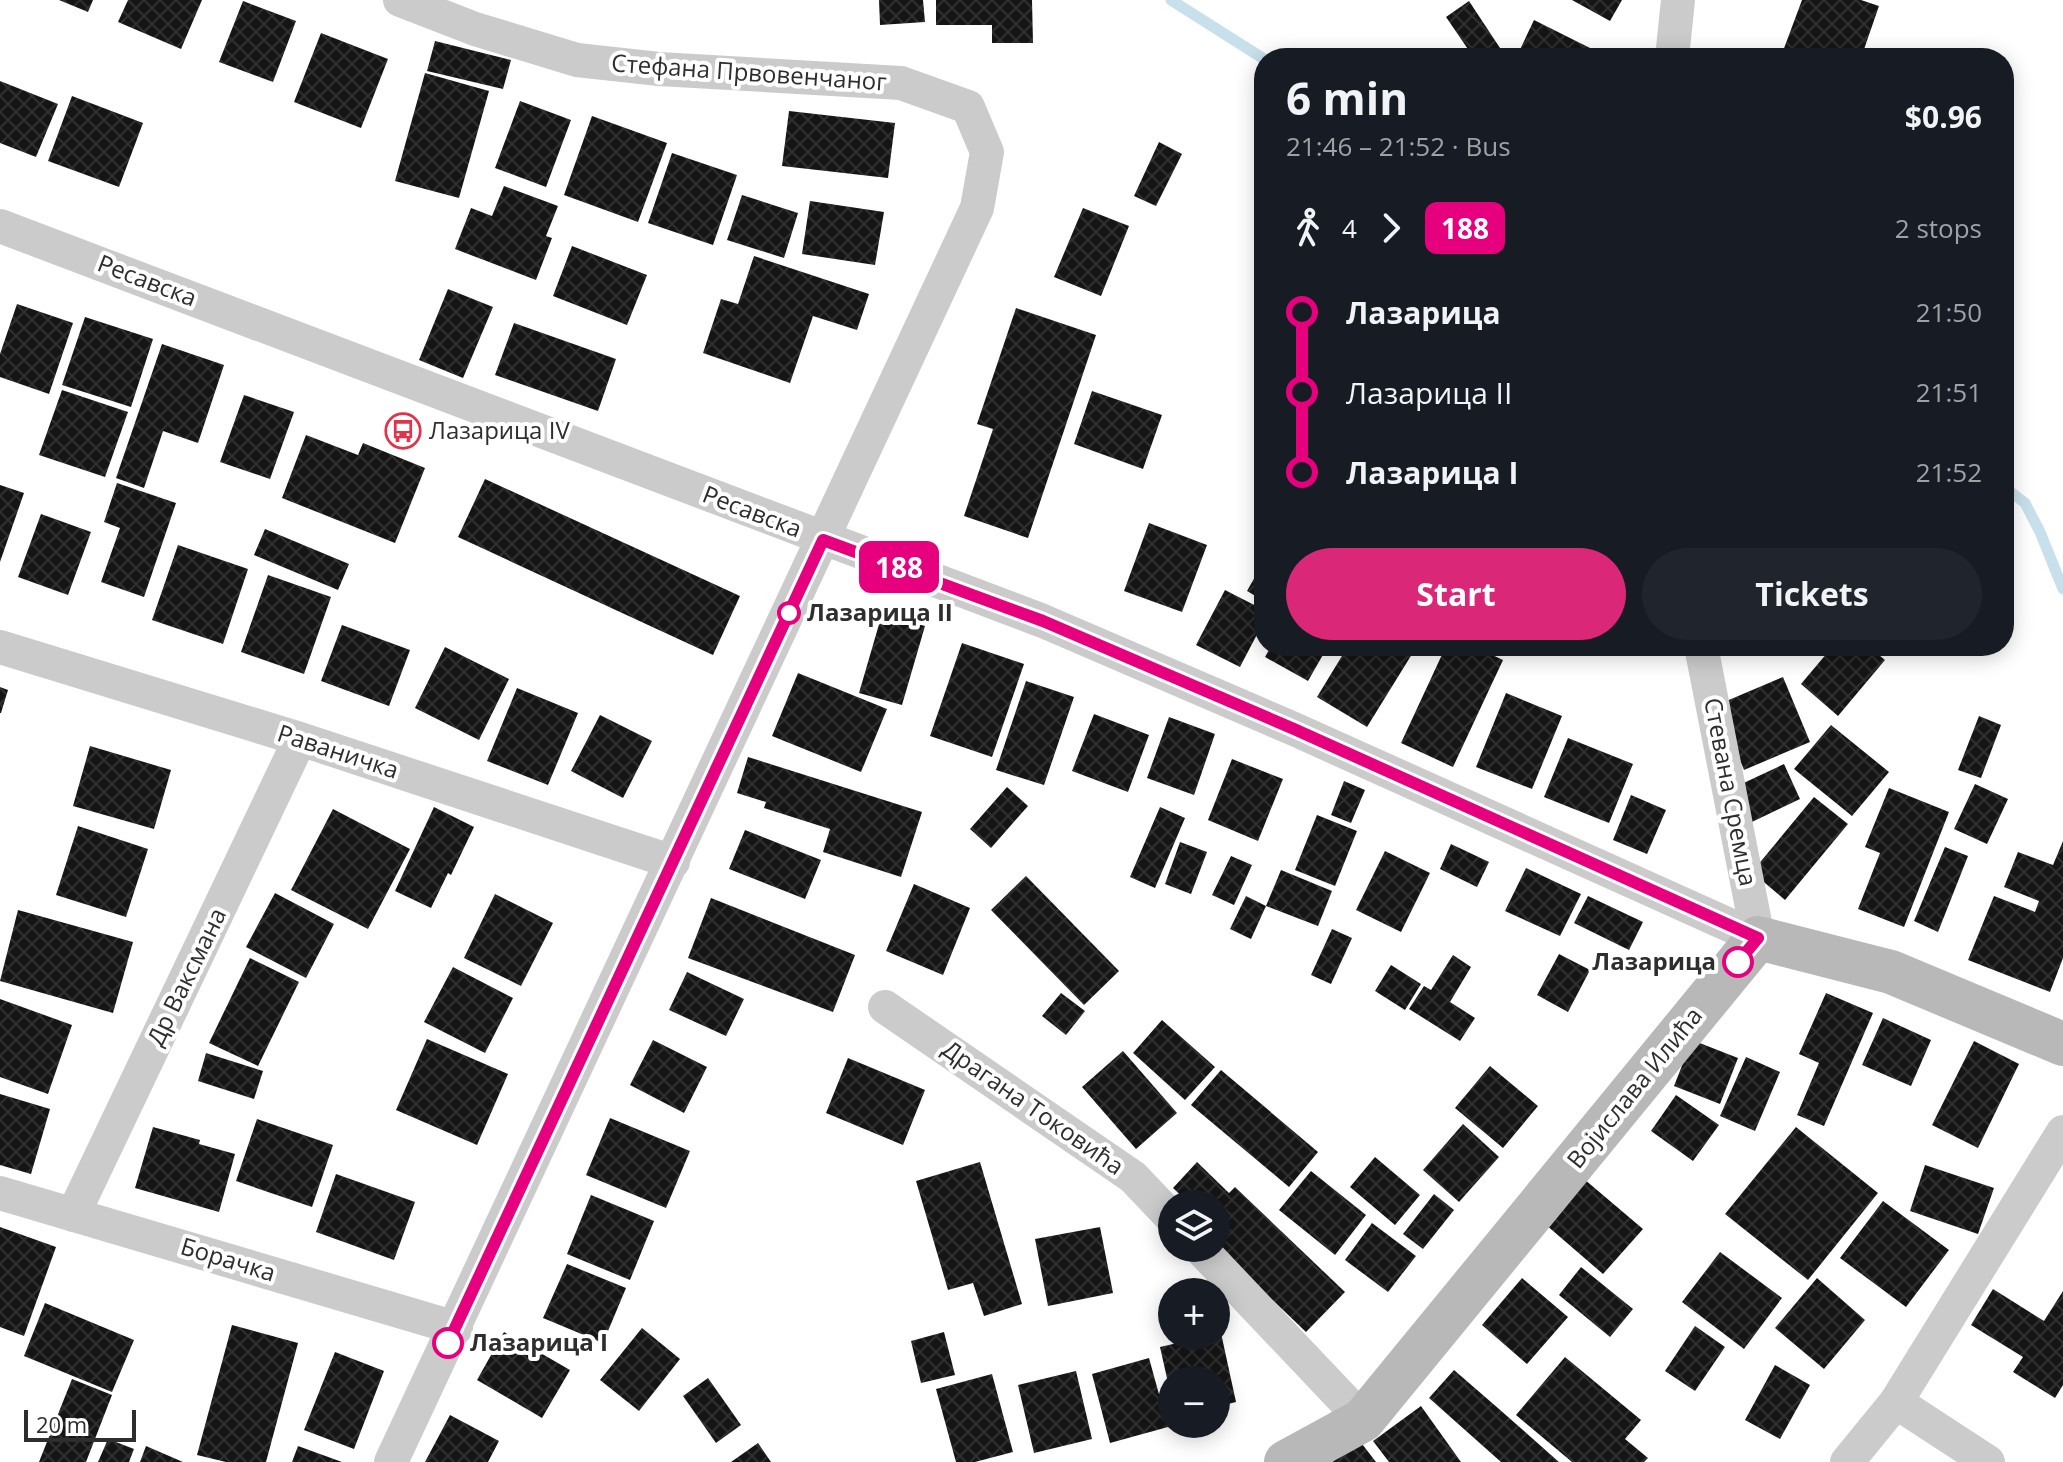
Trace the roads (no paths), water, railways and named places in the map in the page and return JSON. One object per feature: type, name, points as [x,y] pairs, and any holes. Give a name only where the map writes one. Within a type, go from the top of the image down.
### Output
[{"type":"street","name":"Стефана Првовенчаног","points":[[391,1462],[977,208],[987,152],[968,107],[901,83],[659,69],[577,60],[475,29],[400,0]]},
{"type":"street","points":[[1673,48],[1678,0]]},
{"type":"street","name":"Ресавска","points":[[0,226],[1043,621],[1294,729],[1758,938]]},
{"type":"street","name":"Раваничка","points":[[0,647],[300,739],[673,862]]},
{"type":"street","name":"Стевана Сремца","points":[[1703,656],[1758,938]]},
{"type":"street","name":"Др Ваксмана","points":[[73,1215],[300,739]]},
{"type":"street","points":[[1758,938],[1891,972],[2063,1044]]},
{"type":"street","name":"Војислава Илића","points":[[1286,1462],[1363,1420],[1758,938]]},
{"type":"street","name":"Драгана Токовића","points":[[885,1007],[1133,1177],[1158,1203]]},
{"type":"street","points":[[1847,1462],[1896,1402],[2063,1132]]},
{"type":"street","name":"Борачка","points":[[0,1193],[456,1328]]},
{"type":"street","points":[[1213,1262],[1363,1420]]},
{"type":"street","points":[[1896,1402],[1988,1462]]},
{"type":"waterway","points":[[1171,0],[1254,53]]},
{"type":"waterway","points":[[2014,495],[2025,503],[2063,589]]},
{"type":"place","name":"Лазарица IV","points":[[403,431]]},
{"type":"place","name":"Лазарица II","points":[[789,613]]},
{"type":"place","name":"Лазарица","points":[[1738,962]]},
{"type":"place","name":"Лазарица I","points":[[448,1343]]}]
